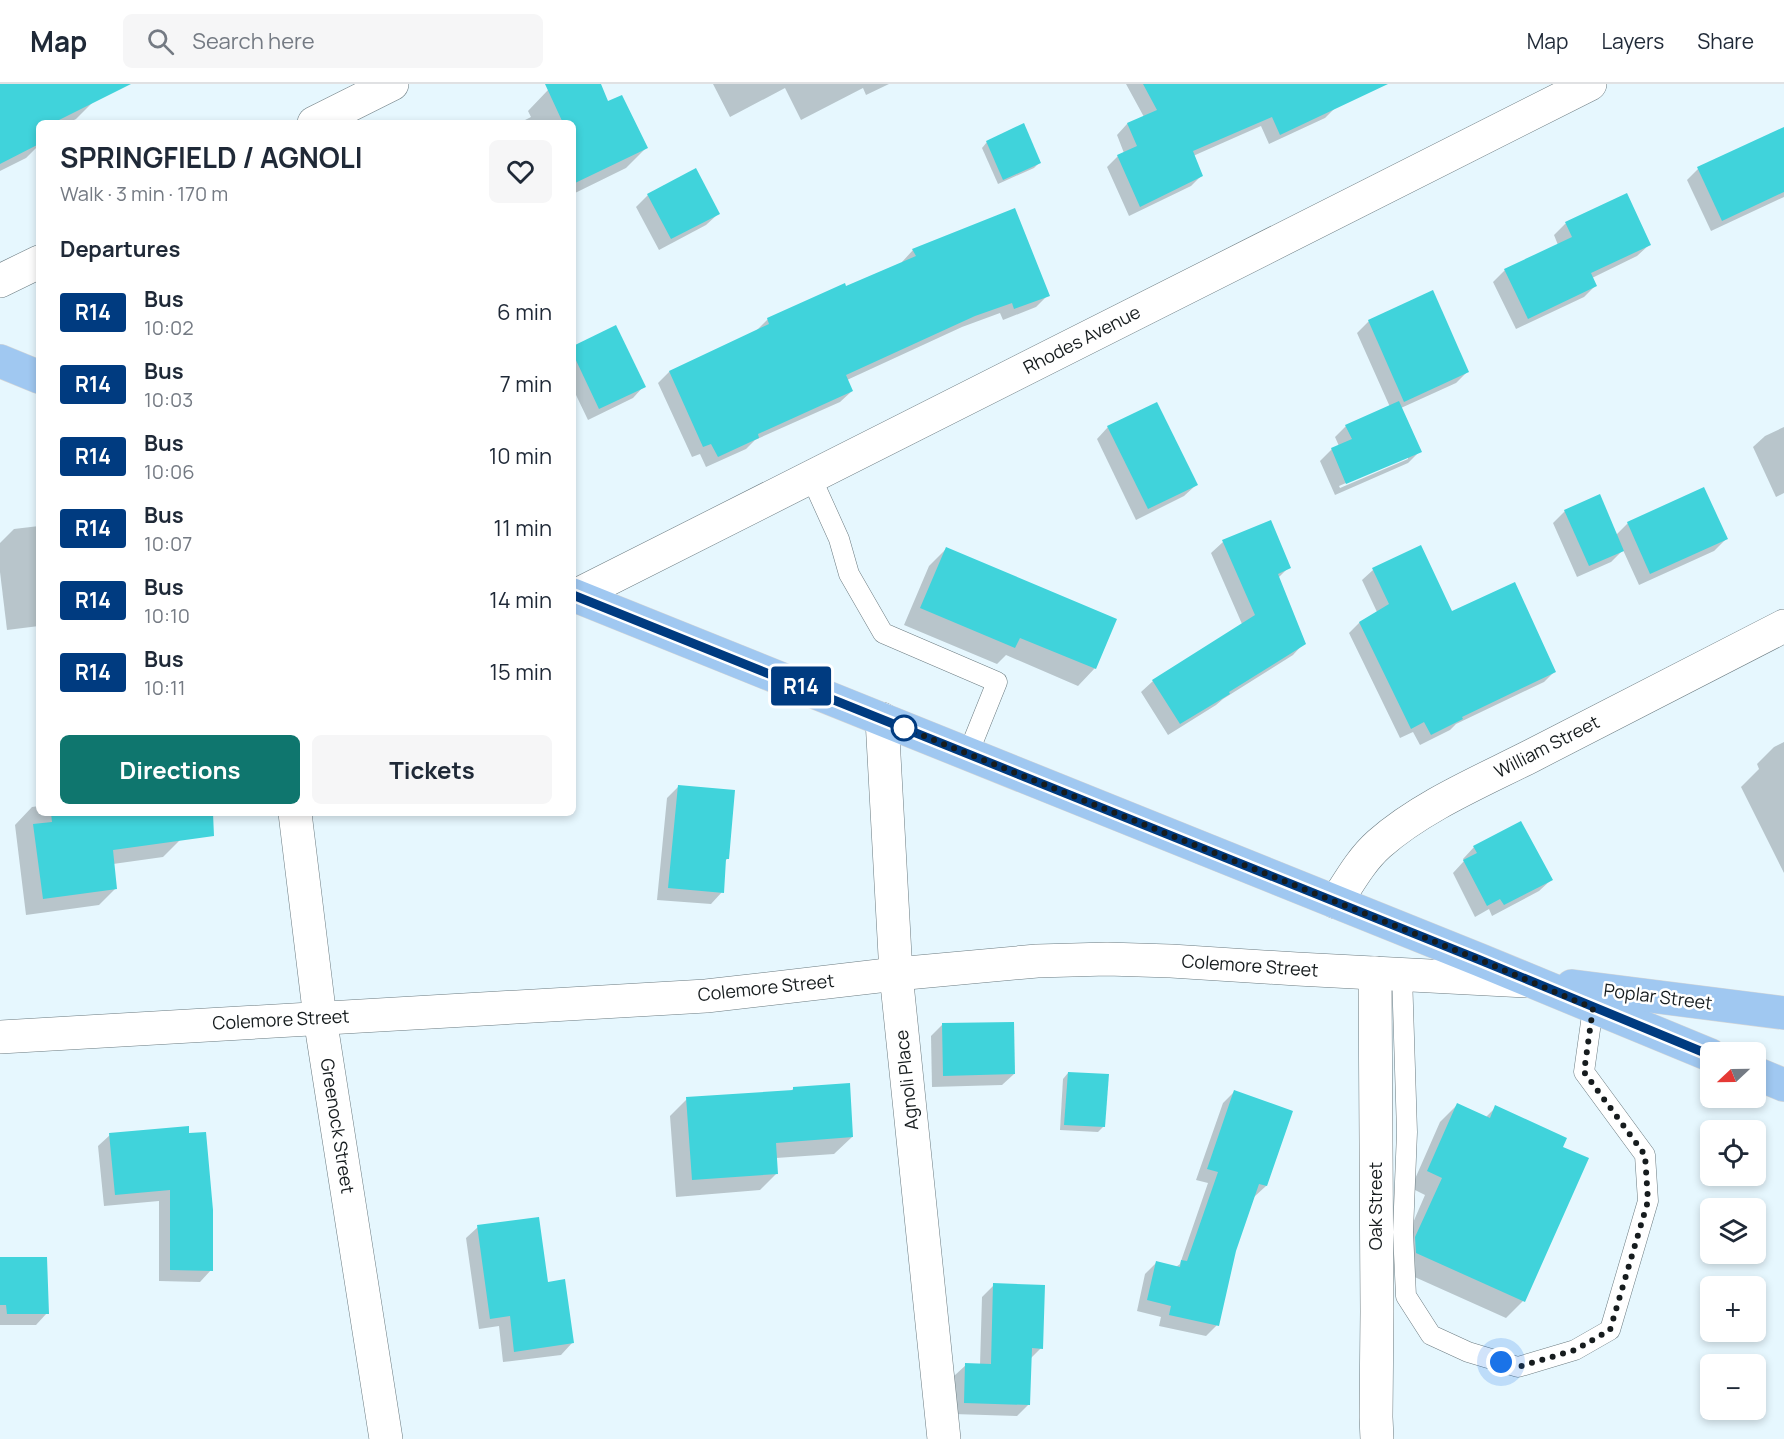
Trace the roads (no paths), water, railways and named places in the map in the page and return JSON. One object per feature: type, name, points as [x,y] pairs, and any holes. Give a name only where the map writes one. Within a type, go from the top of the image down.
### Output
[{"type":"main road","points":[[0,361],[36,376]]},
{"type":"main road","points":[[576,596],[1700,1051]]},
{"type":"main road","name":"Poplar Street","points":[[1531,981],[1784,1014]]},
{"type":"main road","points":[[1766,1078],[1784,1085]]},
{"type":"street","points":[[320,120],[392,84]]},
{"type":"street","name":"Rhodes Avenue","points":[[576,594],[1590,84]]},
{"type":"street","points":[[0,281],[36,263]]},
{"type":"street","name":"William Street","points":[[1336,902],[1367,856],[1407,823],[1464,790],[1784,626]]},
{"type":"street","name":"Agnoli Place","points":[[882,719],[896,974],[944,1439]]},
{"type":"street","name":"Greenock Street","points":[[295,816],[320,1017],[386,1439]]},
{"type":"street","name":"Colemore Street","points":[[0,1037],[706,996],[896,974],[1036,961],[1107,959],[1171,961],[1531,981]]},
{"type":"street","name":"Oak Street","points":[[1377,1439],[1377,1300],[1388,974]]},
{"type":"lane","points":[[811,477],[839,539],[849,574],[883,633],[997,682],[968,754]]},
{"type":"lane","points":[[1388,974],[1407,1132],[1403,1232],[1406,1296],[1431,1335],[1468,1352],[1518,1367],[1575,1350],[1610,1330],[1648,1201],[1645,1155],[1584,1072],[1593,1008]]}]
